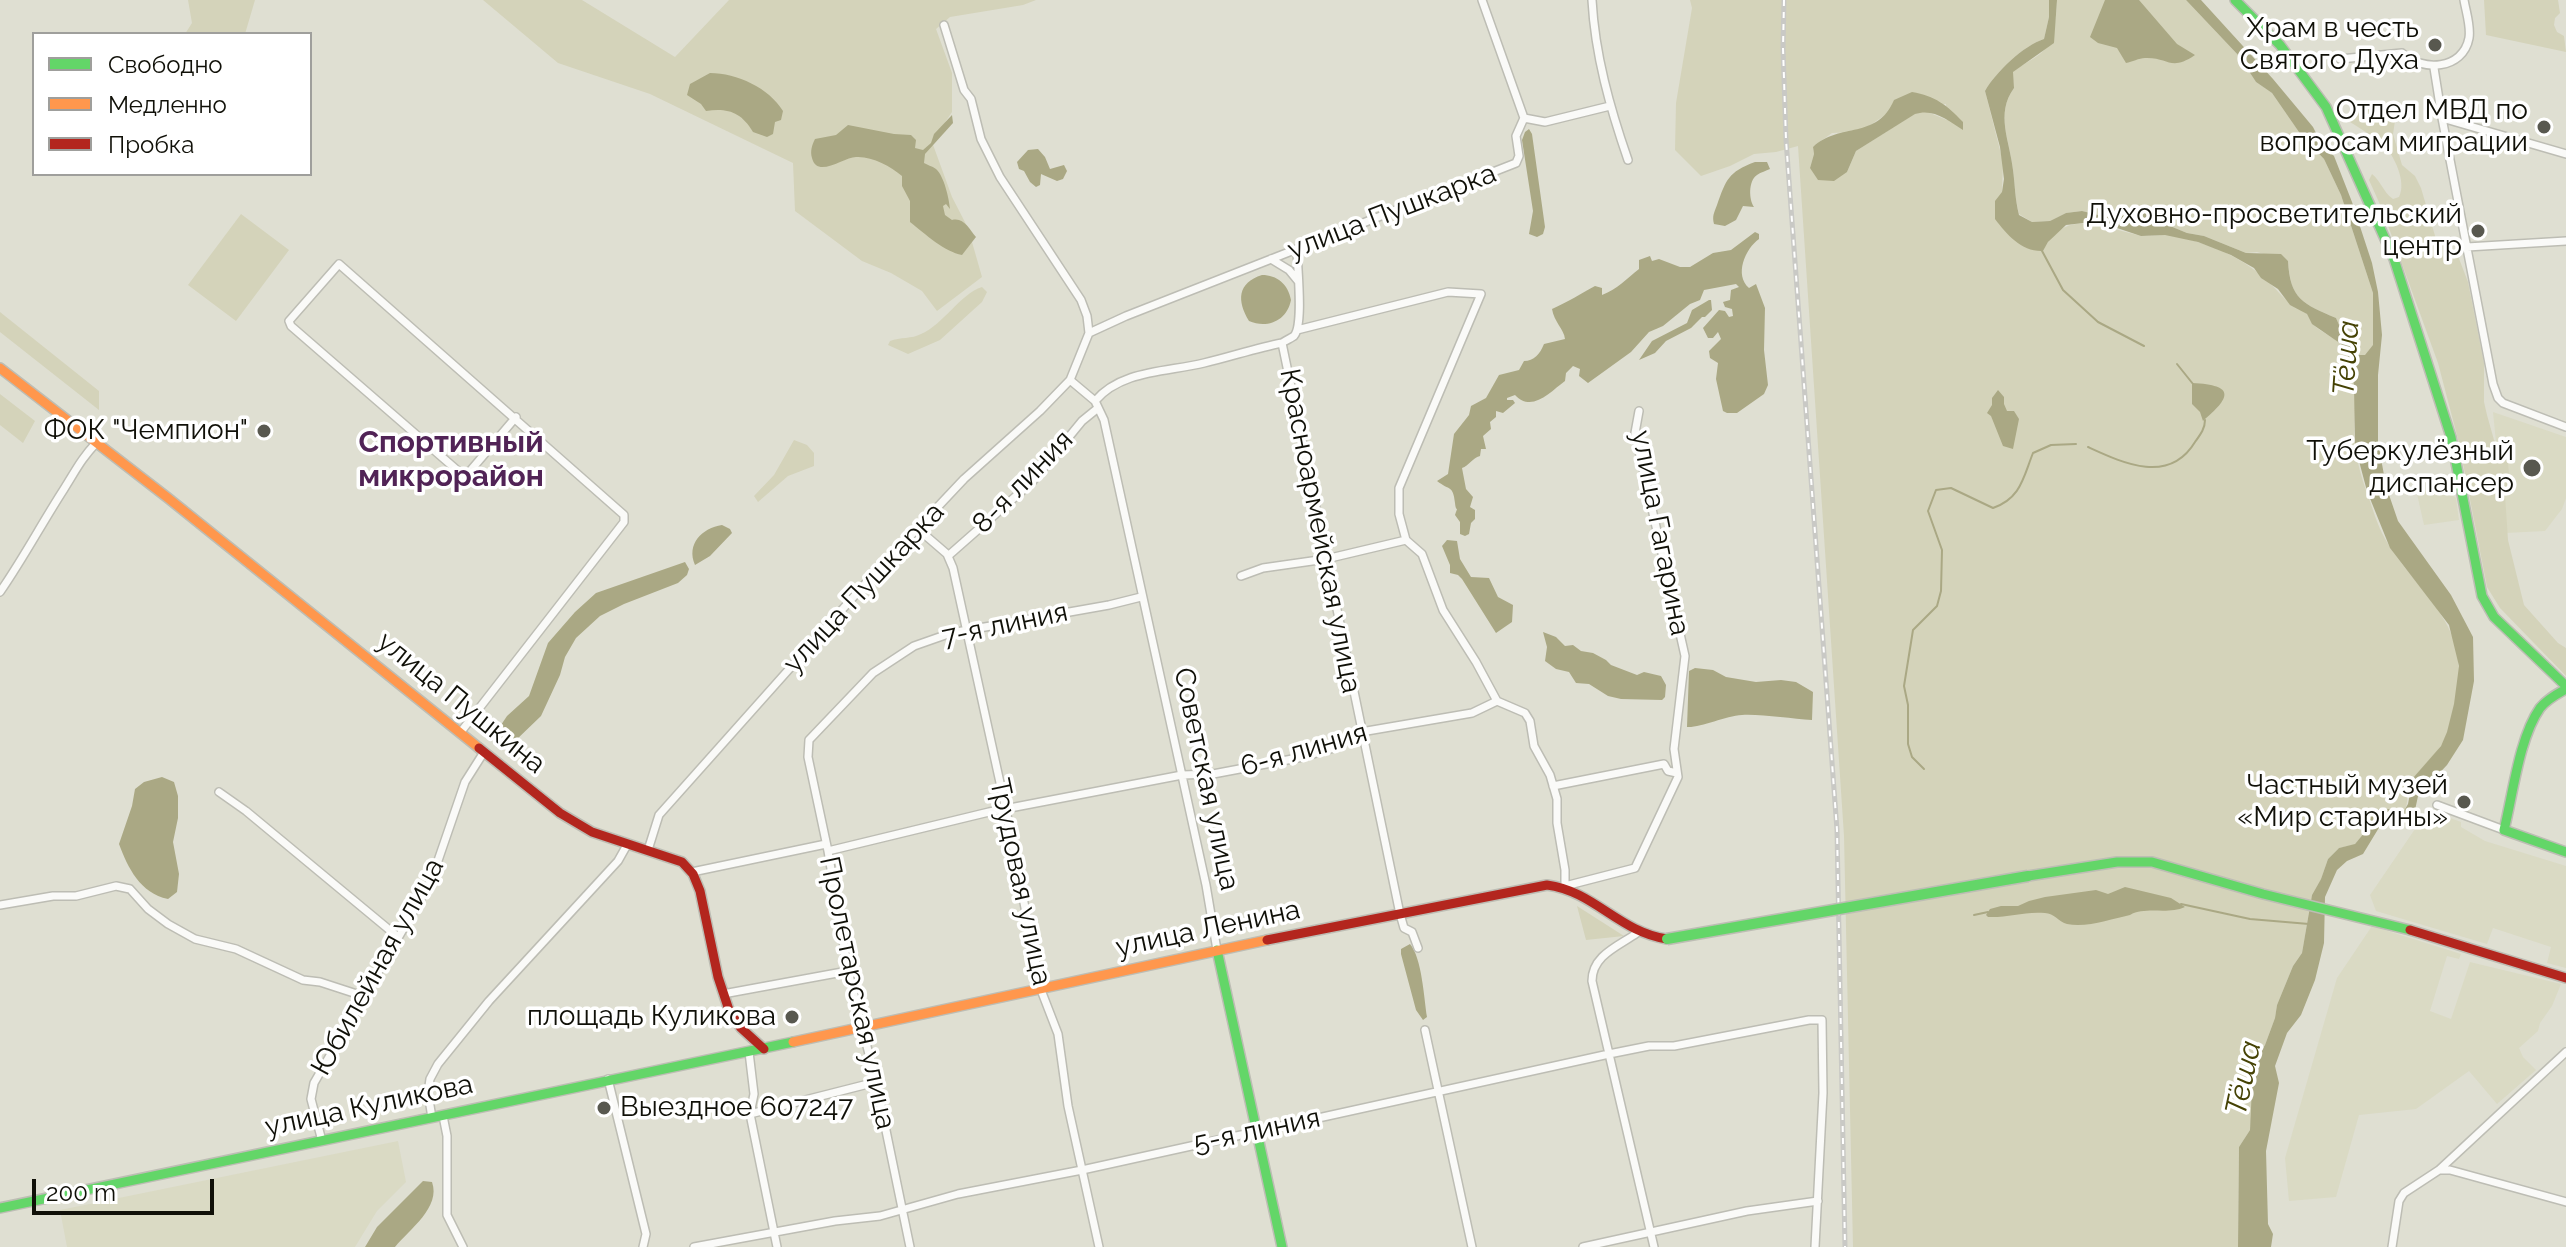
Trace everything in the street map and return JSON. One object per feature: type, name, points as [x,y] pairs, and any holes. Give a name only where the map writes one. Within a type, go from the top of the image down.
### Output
[{"type":"main road","points":[[2235,0],[2280,45],[2333,120],[2394,259],[2451,437],[2482,596],[2494,617],[2566,687],[2539,710],[2504,830],[2566,852]]},
{"type":"main road","name":"улица Пушкина","points":[[0,368],[567,818],[592,832],[682,862],[692,872]]},
{"type":"main road","points":[[1565,886],[1637,933],[1654,939],[1667,939],[2028,876],[2117,862],[2152,862],[2263,894],[2421,933],[2566,978]]},
{"type":"main road","points":[[692,872],[700,890],[723,994],[731,1016],[764,1049]]},
{"type":"main road","name":"улица Ленина","points":[[861,1028],[1217,950],[1547,885],[1565,886]]},
{"type":"main road","name":"Советская улица","points":[[1217,950],[1282,1247]]},
{"type":"main road","points":[[749,1052],[861,1028]]},
{"type":"main road","name":"улица Куликова","points":[[0,1208],[749,1052]]},
{"type":"street","points":[[1482,0],[1524,118],[1545,122],[1610,106]]},
{"type":"street","points":[[1592,0],[1593,23],[1610,106],[1628,160]]},
{"type":"street","points":[[2340,59],[2402,53],[2409,60],[2434,68],[2458,57],[2466,48],[2470,36],[2464,0]]},
{"type":"street","points":[[944,25],[964,90],[971,99],[981,139],[1000,177],[1081,300],[1089,333]]},
{"type":"street","points":[[2434,68],[2498,398],[2503,403],[2566,427]]},
{"type":"street","name":"улица Пушкарка","points":[[648,850],[659,815],[865,584],[964,479],[1070,380],[1089,333],[1516,163],[1519,156],[1516,136],[1524,118]]},
{"type":"street","points":[[2442,118],[2566,154]]},
{"type":"street","points":[[2467,247],[2566,241]]},
{"type":"street","points":[[1282,343],[1294,336],[1297,330],[1297,249]]},
{"type":"street","points":[[1271,259],[1289,270],[1299,283]]},
{"type":"street","points":[[460,733],[625,518],[621,511],[516,417],[339,264],[289,321],[291,326],[465,477],[516,417]]},
{"type":"street","points":[[1297,330],[1448,292],[1481,294],[1399,488],[1399,514],[1406,540],[1422,554],[1443,610],[1497,701],[1525,713],[1530,721],[1534,746],[1550,775],[1553,786],[1557,799],[1565,886],[1635,868],[1678,777],[1677,773],[1668,771],[1664,764],[1553,786]]},
{"type":"street","name":"8-я линия","points":[[948,556],[1032,482],[1096,405],[1105,388],[1131,378],[1282,343]]},
{"type":"street","name":"Красноармейская улица","points":[[1282,343],[1400,914],[1404,928],[1412,932],[1418,948]]},
{"type":"street","points":[[1070,380],[1096,405]]},
{"type":"street","name":"Советская улица","points":[[1096,405],[1104,420],[1206,885],[1217,950]]},
{"type":"street","name":"улица Гагарина","points":[[1639,411],[1635,433],[1685,656],[1674,749],[1677,773]]},
{"type":"street","points":[[0,592],[21,562],[83,455],[97,442]]},
{"type":"street","points":[[918,529],[948,556]]},
{"type":"street","points":[[1241,576],[1263,568],[1326,559],[1406,540]]},
{"type":"street","name":"Трудовая улица","points":[[948,556],[1006,810],[1041,990],[1058,1034],[1068,1106],[1099,1247]]},
{"type":"street","name":"7-я линия","points":[[809,740],[887,662],[914,646],[951,633],[1141,597]]},
{"type":"street","name":"6-я линия","points":[[692,872],[1182,775],[1213,774],[1303,757],[1334,748],[1361,732],[1472,713],[1497,701]]},
{"type":"street","name":"Пролетарская улица","points":[[809,740],[808,757],[848,971],[876,1082],[910,1247]]},
{"type":"street","name":"Юбилейная улица","points":[[322,1141],[313,1114],[312,1090],[322,1066],[431,881],[465,782],[484,752]]},
{"type":"street","points":[[219,792],[398,937]]},
{"type":"street","points":[[2437,805],[2504,830]]},
{"type":"street","points":[[463,1247],[447,1215],[447,1136],[428,1093],[430,1079],[438,1064],[489,1001],[618,861],[627,845]]},
{"type":"street","points":[[0,905],[53,896],[76,896],[116,886],[130,889],[156,915],[195,939],[236,949],[303,980],[320,982],[363,996]]},
{"type":"street","points":[[1637,933],[1602,957],[1592,972],[1654,1247]]},
{"type":"street","points":[[723,994],[848,971]]},
{"type":"street","name":"5-я линия","points":[[694,1247],[902,1211],[958,1194],[1082,1170],[1609,1054],[1649,1046],[1674,1046],[1809,1020],[1822,1020],[1823,1093],[1818,1201]]},
{"type":"street","points":[[1425,1030],[1472,1247]]},
{"type":"street","points":[[749,1052],[754,1094],[750,1114],[777,1247]]},
{"type":"street","points":[[2392,1247],[2399,1201],[2404,1193],[2439,1170],[2566,1052]]},
{"type":"street","points":[[608,1079],[646,1234],[643,1247]]},
{"type":"street","points":[[750,1114],[876,1082]]},
{"type":"street","points":[[2439,1170],[2450,1170],[2566,1202]]},
{"type":"street","points":[[1583,1247],[1747,1211],[1818,1201],[1815,1247]]},
{"type":"shaded area","points":[[188,0],[255,0],[246,32],[186,32],[192,23]]},
{"type":"shaded area","points":[[483,0],[582,0],[675,57],[729,0],[1036,0],[950,17],[936,29],[952,73],[952,112],[932,142],[952,197],[968,228],[982,277],[937,311],[922,291],[862,261],[795,211],[793,163],[650,94],[558,63]]},
{"type":"shaded area","points":[[1690,0],[2049,0],[2044,39],[2011,60],[1985,91],[2003,162],[2002,192],[2043,251],[2052,237],[2073,224],[2097,225],[2141,236],[2175,236],[2210,246],[2255,270],[2285,299],[2307,314],[2316,327],[2339,343],[2348,356],[2355,381],[2354,434],[2363,482],[2382,533],[2450,630],[2459,668],[2457,697],[2446,736],[2412,782],[2404,811],[2380,808],[2373,813],[2365,833],[2354,845],[2339,848],[2328,859],[2312,895],[2302,953],[2293,966],[2265,1045],[2258,1056],[2250,1130],[2239,1147],[2238,1247],[1853,1247],[1844,836],[1798,146],[1754,154],[1701,176],[1675,150],[1676,103],[1692,8]],"holes":[[[1946,104],[1947,120],[1925,111],[1914,114],[1856,151],[1847,172],[1810,168],[1813,147],[1832,133],[1866,128],[1888,113]]]},
{"type":"shaded area","points":[[2049,0],[2057,0],[2054,43],[2013,72],[2014,88],[2005,108],[2005,128],[2019,215],[2032,222],[2050,221],[2066,213],[2082,211],[2111,218],[2145,212],[2161,217],[2170,226],[2187,233],[2204,236],[2246,253],[2281,254],[2288,261],[2295,292],[2307,304],[2336,318],[2343,334],[2355,341],[2358,355],[2365,355],[2373,345],[2373,293],[2341,195],[2324,159],[2301,135],[2272,93],[2256,82],[2239,56],[2186,0],[2201,0],[2273,79],[2334,156],[2372,263],[2378,292],[2382,335],[2378,375],[2378,442],[2386,486],[2398,521],[2451,595],[2473,637],[2474,681],[2463,740],[2447,765],[2432,781],[2420,787],[2415,810],[2380,826],[2363,854],[2347,861],[2337,870],[2325,897],[2324,943],[2315,980],[2301,1015],[2287,1033],[2275,1066],[2279,1083],[2266,1151],[2268,1224],[2273,1234],[2271,1247],[2238,1247],[2239,1147],[2250,1130],[2252,1087],[2258,1056],[2265,1045],[2293,966],[2302,953],[2312,895],[2328,859],[2339,848],[2355,844],[2365,832],[2373,813],[2380,808],[2404,811],[2413,778],[2441,746],[2447,732],[2459,666],[2449,625],[2390,548],[2367,491],[2355,446],[2354,385],[2349,358],[2341,344],[2312,324],[2307,314],[2290,305],[2278,289],[2261,278],[2254,268],[2198,242],[2165,235],[2141,236],[2117,228],[2083,223],[2066,225],[2043,251],[2035,251],[2016,241],[1995,219],[1995,201],[2002,192],[2004,179],[2000,147],[1985,91],[2011,60],[2044,39]]},
{"type":"shaded area","points":[[2057,0],[2186,0],[2239,56],[2256,82],[2272,93],[2301,135],[2324,159],[2341,195],[2373,293],[2373,346],[2366,355],[2358,355],[2336,318],[2307,304],[2295,292],[2288,261],[2257,252],[2246,253],[2204,236],[2187,233],[2170,226],[2161,217],[2145,212],[2111,218],[2082,211],[2066,213],[2050,221],[2032,222],[2019,214],[2005,128],[2005,108],[2014,88],[2012,72],[2040,54],[2049,43]]},
{"type":"shaded area","points":[[2105,0],[2139,0],[2177,44],[2195,55],[2175,63],[2145,58],[2126,63],[2117,48],[2098,43],[2090,37]]},
{"type":"shaded area","points":[[2484,0],[2558,0],[2560,13],[2554,25],[2557,32],[2564,36],[2566,52],[2486,35]]},
{"type":"shaded area","points":[[710,73],[741,79],[769,95],[783,111],[781,120],[775,122],[773,134],[767,137],[753,132],[744,120],[733,113],[706,111],[687,95],[690,84]]},
{"type":"shaded area","points":[[1912,92],[1946,106],[1963,122],[1963,130],[1934,114],[1915,114],[1856,151],[1847,172],[1834,181],[1818,180],[1810,168],[1813,147],[1824,139],[1878,121],[1894,100]]},
{"type":"shaded area","points":[[2390,103],[2397,108],[2393,134],[2402,165],[2415,176],[2421,188],[2436,239],[2458,256],[2468,282],[2484,363],[2484,402],[2494,440],[2508,462],[2505,495],[2508,540],[2524,605],[2566,648],[2566,676],[2500,608],[2487,587],[2459,443],[2438,363],[2369,180],[2372,174],[2393,199],[2399,197],[2401,191],[2400,177],[2395,162],[2383,144],[2350,122],[2349,116],[2357,106]]},
{"type":"shaded area","points":[[952,115],[953,123],[925,154],[924,163],[936,169],[944,182],[950,209],[946,204],[943,206],[945,215],[963,222],[976,237],[962,255],[942,246],[910,222],[910,201],[902,186],[902,176],[892,169],[862,157],[819,167],[812,158],[815,139],[836,135],[848,125],[911,135],[916,140],[915,148],[923,150]]},
{"type":"shaded area","points":[[1529,129],[1545,227],[1543,234],[1537,237],[1529,234],[1533,211],[1522,140]]},
{"type":"shaded area","points":[[1038,149],[1050,169],[1064,165],[1067,171],[1063,179],[1057,181],[1041,174],[1040,185],[1036,187],[1019,169],[1017,162],[1028,150]]},
{"type":"shaded area","points":[[1755,162],[1767,162],[1770,169],[1757,175],[1752,182],[1750,195],[1754,207],[1743,206],[1736,220],[1725,226],[1714,224],[1714,212],[1729,178],[1739,169]]},
{"type":"shaded area","points":[[241,214],[289,250],[236,321],[188,285]]},
{"type":"shaded area","points":[[1755,232],[1759,234],[1759,239],[1746,255],[1742,276],[1749,288],[1756,284],[1765,308],[1764,350],[1768,385],[1764,394],[1737,413],[1723,411],[1716,379],[1718,363],[1710,358],[1709,351],[1721,339],[1718,332],[1713,338],[1708,338],[1703,328],[1719,310],[1725,311],[1729,317],[1733,316],[1732,309],[1725,307],[1723,302],[1730,300],[1731,290],[1739,287],[1736,284],[1704,290],[1700,300],[1649,332],[1631,352],[1588,383],[1579,376],[1580,369],[1573,366],[1566,373],[1565,381],[1541,399],[1528,402],[1515,395],[1507,398],[1515,403],[1503,413],[1496,411],[1496,417],[1490,422],[1491,429],[1483,436],[1486,449],[1481,449],[1480,456],[1462,468],[1466,489],[1473,497],[1470,507],[1475,510],[1475,519],[1469,534],[1460,534],[1453,493],[1437,481],[1448,474],[1454,434],[1469,415],[1471,406],[1486,398],[1499,375],[1519,370],[1524,361],[1531,360],[1541,351],[1544,344],[1565,339],[1552,309],[1595,286],[1602,288],[1602,295],[1613,290],[1639,269],[1639,260],[1650,256],[1652,261],[1659,259],[1680,267],[1690,267],[1713,253],[1731,250]]},
{"type":"shaded area","points":[[1262,275],[1281,282],[1291,300],[1281,318],[1263,324],[1249,321],[1241,300],[1248,283]]},
{"type":"shaded area","points":[[982,287],[987,292],[982,302],[940,340],[908,354],[888,345],[890,341],[917,336],[929,329],[966,296]]},
{"type":"shaded area","points":[[1709,300],[1712,310],[1705,317],[1666,341],[1655,353],[1639,360],[1652,341],[1687,323],[1692,310]]},
{"type":"shaded area","points":[[0,312],[99,391],[99,410],[0,332]]},
{"type":"shaded area","points":[[2192,383],[2216,387],[2224,394],[2219,406],[2203,421],[2192,404]]},
{"type":"shaded area","points":[[1998,390],[2004,397],[2007,411],[2014,411],[2019,419],[2013,449],[2003,446],[1987,413]]},
{"type":"shaded area","points":[[0,394],[35,421],[23,443],[0,425]]},
{"type":"shaded area","name":"Туберкулёзный диспансер","points":[[2493,412],[2566,437],[2566,498],[2562,509],[2545,531],[2505,533]]},
{"type":"shaded area","points":[[794,440],[807,445],[814,453],[814,466],[788,476],[758,502],[754,496],[774,475]]},
{"type":"shaded area","points":[[2431,489],[2447,491],[2456,498],[2459,520],[2424,525],[2417,494]]},
{"type":"shaded area","points":[[722,525],[732,533],[710,556],[695,565],[693,550],[698,538],[702,533]]},
{"type":"shaded area","points":[[1447,540],[1457,541],[1460,559],[1471,577],[1489,578],[1498,597],[1513,605],[1512,622],[1496,633],[1462,579],[1450,573],[1442,546]]},
{"type":"shaded area","points":[[685,562],[689,569],[687,575],[678,583],[600,616],[576,638],[541,716],[514,742],[501,737],[497,731],[507,716],[529,696],[548,643],[575,612],[596,593]]},
{"type":"shaded area","points":[[1543,632],[1556,637],[1565,646],[1573,645],[1581,651],[1593,653],[1611,665],[1637,675],[1644,672],[1661,676],[1666,685],[1665,697],[1662,700],[1621,699],[1608,696],[1589,684],[1576,683],[1569,672],[1556,669],[1545,661],[1547,647]]},
{"type":"shaded area","points":[[1695,668],[1756,682],[1796,682],[1813,692],[1812,720],[1742,715],[1687,727],[1689,671]]},
{"type":"shaded area","points":[[162,777],[174,782],[178,796],[173,842],[179,874],[177,892],[168,899],[150,891],[136,878],[119,844],[135,789],[144,782]]},
{"type":"shaded area","points":[[2428,810],[2461,822],[2461,827],[2485,841],[2566,866],[2566,968],[2547,963],[2551,947],[2493,928],[2487,944],[2376,911],[2370,895]]},
{"type":"shaded area","points":[[2125,887],[2171,898],[2185,907],[2143,911],[2083,925],[2067,924],[2045,913],[1986,915],[1990,909],[2018,906],[2045,897],[2096,890],[2108,894]]},
{"type":"shaded area","points":[[1577,906],[1624,936],[1586,940]]},
{"type":"shaded area","points":[[2372,926],[2461,954],[2459,959],[2447,956],[2430,1011],[2451,1019],[2470,962],[2561,984],[2538,1031],[2519,1048],[2536,1070],[2497,1104],[2469,1071],[2416,1109],[2359,1115],[2336,1197],[2289,1201],[2285,1158],[2337,978]]},
{"type":"shaded area","points":[[1410,944],[1422,979],[1427,1017],[1423,1020],[1416,1010],[1401,954],[1401,949]]},
{"type":"shaded area","points":[[398,1141],[406,1182],[377,1211],[355,1247],[67,1247],[60,1210]]},
{"type":"shaded area","points":[[423,1181],[432,1182],[434,1191],[428,1209],[416,1225],[395,1247],[365,1247],[377,1227]]},
{"type":"waterway","points":[[2041,249],[2063,290],[2098,322],[2144,346]]},
{"type":"waterway","points":[[2177,364],[2193,384]]},
{"type":"waterway","points":[[2088,447],[2130,464],[2159,467],[2184,455],[2200,434],[2205,420]]},
{"type":"waterway","points":[[1924,769],[1912,757],[1908,744],[1908,705],[1904,686],[1913,630],[1937,606],[1941,591],[1942,550],[1928,511],[1936,490],[1951,488],[1993,508],[2015,493],[2033,453],[2051,445],[2076,444]]},
{"type":"waterway","name":"Тёша","points":[[2181,904],[2250,919],[2309,924]]},
{"type":"waterway","name":"Тёша","points":[[1974,915],[1988,912]]},
{"type":"railway","points":[[1784,0],[1786,140],[1837,830],[1845,1247]]},
{"type":"traffic: fast","points":[[2235,0],[2280,45],[2326,107],[2394,259],[2451,437],[2482,596],[2494,617],[2566,686]]},
{"type":"traffic: fast","points":[[2566,689],[2546,702],[2533,720],[2522,750],[2504,830],[2566,852]]},
{"type":"traffic: fast","points":[[2028,876],[2117,862],[2152,862],[2263,894],[2410,930]]},
{"type":"traffic: fast","points":[[1667,939],[2028,876]]},
{"type":"traffic: fast","points":[[1217,950],[1282,1247]]},
{"type":"traffic: fast","points":[[0,1208],[793,1042]]},
{"type":"traffic: slow","points":[[0,368],[168,498],[479,748]]},
{"type":"traffic: slow","points":[[793,1042],[1267,940]]},
{"type":"traffic: jam","points":[[479,748],[560,813],[592,832],[682,862],[693,874],[700,891],[718,977],[730,1013],[764,1049]]},
{"type":"traffic: jam","points":[[1267,940],[1547,885],[1579,895],[1635,928],[1667,939]]},
{"type":"traffic: jam","points":[[2410,930],[2566,978]]},
{"type":"place","name":"Храм в честь Святого Духа","points":[[2435,45]]},
{"type":"place","name":"Отдел МВД по вопросам миграции","points":[[2544,127]]},
{"type":"place","name":"Духовно-просветительский центр","points":[[2478,231]]},
{"type":"place","name":"ФОК \"Чемпион\"","points":[[264,431]]},
{"type":"place","name":"Туберкулёзный диспансер","points":[[2532,468]]},
{"type":"place","name":"Частный музей «Мир старины»","points":[[2464,802]]},
{"type":"place","name":"площадь Куликова","points":[[792,1017]]},
{"type":"place","name":"Выездное 607247","points":[[604,1108]]},
{"type":"district","name":"Спортивный микрорайон","points":[[451,460]]}]
